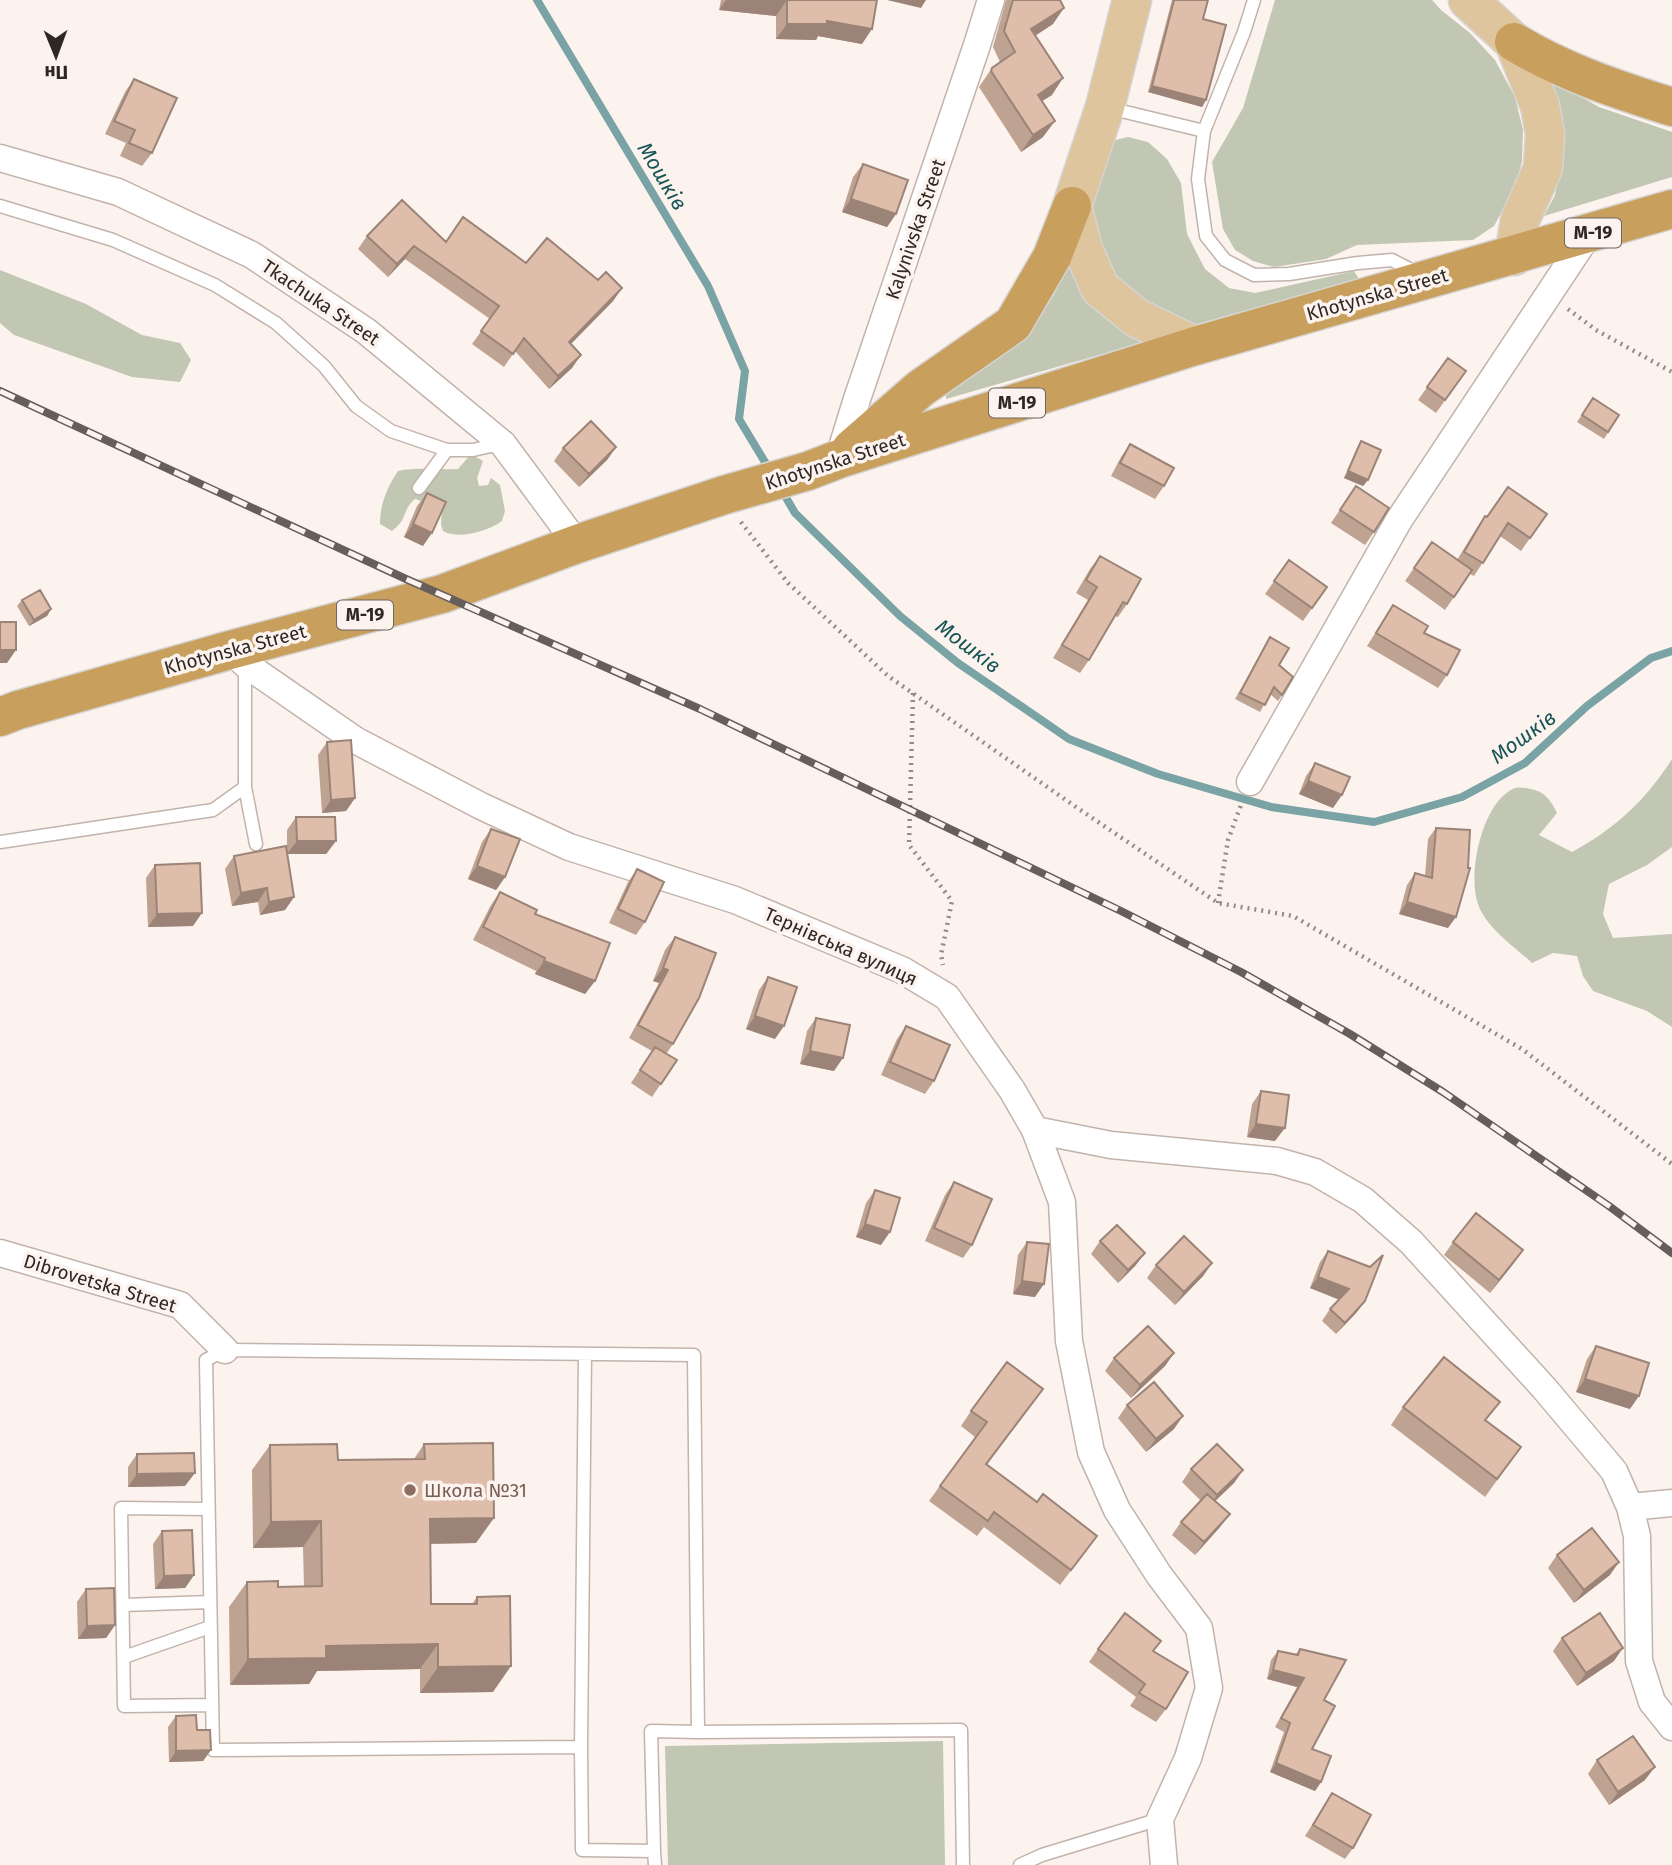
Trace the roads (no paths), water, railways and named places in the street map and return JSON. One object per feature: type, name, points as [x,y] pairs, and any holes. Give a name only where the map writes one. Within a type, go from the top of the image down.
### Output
[{"type":"highway","points":[[1514,42],[1537,56],[1605,86],[1672,107]]},
{"type":"highway","points":[[824,465],[920,388],[1013,324],[1052,257],[1072,206]]},
{"type":"highway","name":"Khotynska Street","points":[[0,717],[237,657],[442,594],[577,544],[733,508],[824,465],[1195,346],[1669,213]]},
{"type":"main road","points":[[1132,0],[1105,107],[1072,206],[1083,249],[1100,288],[1137,318],[1195,346]]},
{"type":"main road","points":[[1468,0],[1514,42],[1540,106],[1545,134],[1543,167],[1520,220],[1514,256]]},
{"type":"street","name":"Kalynivska Street","points":[[824,465],[860,388],[978,46],[990,0]]},
{"type":"street","name":"Tkachuka Street","points":[[0,158],[118,192],[252,255],[366,331],[503,444],[577,544]]},
{"type":"street","points":[[1250,782],[1399,520],[1588,235]]},
{"type":"street","name":"Тернівська вулиця","points":[[237,657],[355,740],[481,806],[569,847],[735,900],[902,970],[947,997],[1012,1090],[1035,1130],[1062,1202],[1069,1341],[1091,1452],[1117,1510],[1159,1575],[1199,1628],[1209,1688],[1188,1758],[1160,1819],[1164,1865]]},
{"type":"street","points":[[1035,1130],[1111,1145],[1277,1161],[1315,1172],[1363,1200],[1411,1242],[1544,1388],[1614,1471],[1630,1507],[1637,1536],[1639,1661],[1652,1702],[1672,1727]]},
{"type":"street","name":"Dibrovetska Street","points":[[0,1253],[180,1305],[225,1350]]},
{"type":"street","points":[[1630,1507],[1672,1503]]},
{"type":"lane","points":[[1254,0],[1204,131],[1198,179],[1206,236],[1225,260],[1254,275],[1289,274],[1392,260],[1429,279]]},
{"type":"lane","points":[[1105,107],[1204,131]]},
{"type":"lane","points":[[0,206],[113,240],[215,285],[276,323],[324,366],[356,406],[391,430],[447,450],[473,450],[503,444]]},
{"type":"lane","points":[[419,488],[447,450]]},
{"type":"lane","points":[[237,657],[245,787],[256,844]]},
{"type":"lane","points":[[0,842],[213,810],[245,787]]},
{"type":"lane","points":[[581,1747],[213,1750],[206,1360],[225,1350],[694,1356],[698,1732]]},
{"type":"lane","points":[[585,1354],[582,1850],[654,1851]]},
{"type":"lane","points":[[208,1509],[121,1508],[124,1706],[212,1705]]},
{"type":"lane","points":[[123,1605],[210,1602]]},
{"type":"lane","points":[[124,1657],[211,1627]]},
{"type":"lane","points":[[655,1865],[652,1731],[961,1730],[963,1865]]},
{"type":"lane","points":[[1020,1865],[1042,1855],[1160,1819]]},
{"type":"waterway","name":"Мошків","points":[[537,0],[708,286],[745,371],[739,419],[771,472]]},
{"type":"waterway","name":"Мошків","points":[[781,489],[795,513],[900,616],[958,663],[1069,739],[1158,774],[1271,807],[1374,822],[1462,797],[1525,763],[1587,706],[1651,658],[1672,651]]},
{"type":"railway","points":[[0,391],[406,579],[700,709],[1121,911],[1241,972],[1350,1034],[1443,1092],[1609,1206],[1672,1253]]},
{"type":"place","name":"Школа №31","points":[[410,1490]]}]
